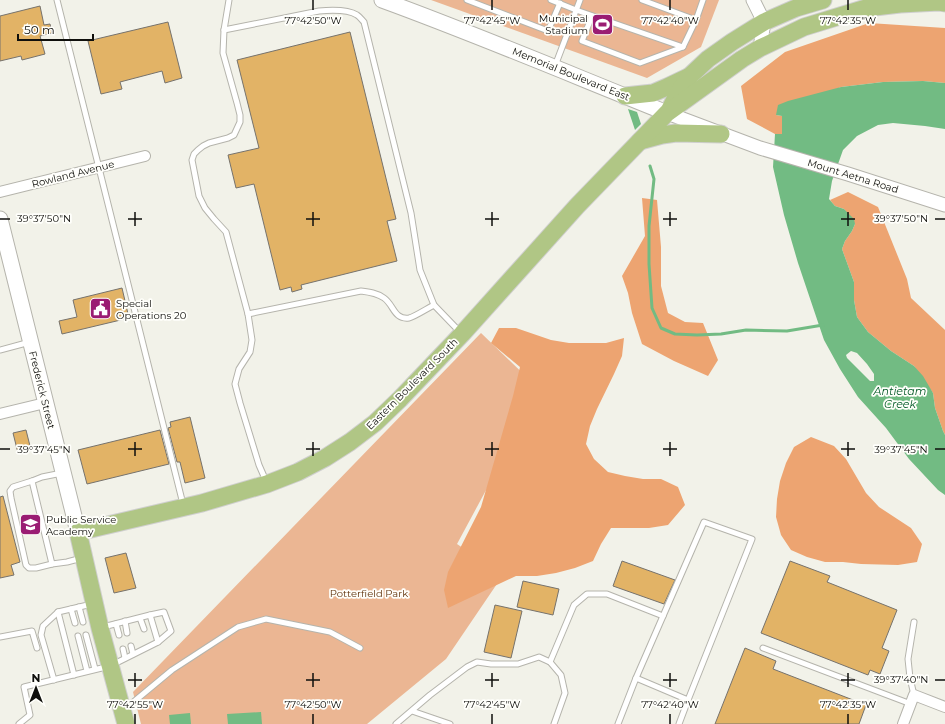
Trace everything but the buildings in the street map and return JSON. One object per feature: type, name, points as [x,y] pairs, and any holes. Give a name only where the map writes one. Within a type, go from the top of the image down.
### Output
[{"type":"main road","name":"Memorial Boulevard East","points":[[382,0],[555,67],[667,113]]},
{"type":"main road","name":"Eastern Boulevard South","points":[[667,113],[679,91],[691,75],[708,59],[764,22],[796,8],[823,0]]},
{"type":"main road","name":"Eastern Boulevard South","points":[[78,532],[184,507],[267,484],[298,472],[325,458],[350,442],[375,423],[400,399],[462,334],[577,206],[667,113],[719,75],[760,48],[804,27],[866,8],[900,4],[945,3]]},
{"type":"main road","points":[[625,96],[653,93],[691,75]]},
{"type":"main road","points":[[640,142],[662,135],[676,133],[721,134]]},
{"type":"main road","name":"Frederick Street","points":[[0,219],[85,558],[87,605],[102,634],[103,668],[124,717]]},
{"type":"street","points":[[753,0],[764,22],[760,48]]},
{"type":"street","name":"Memorial Boulevard East","points":[[667,113],[760,148]]},
{"type":"street","name":"Mount Aetna Road","points":[[760,148],[945,205]]},
{"type":"street","name":"Rowland Avenue","points":[[0,192],[145,156]]},
{"type":"street","points":[[0,414],[45,403]]},
{"type":"street","points":[[903,724],[913,700],[945,707]]},
{"type":"lane","points":[[57,0],[184,507]]},
{"type":"lane","points":[[229,0],[224,30],[223,53],[240,115],[240,122],[234,134],[228,138],[203,146],[194,154],[192,160],[199,196],[205,208],[226,232],[248,314],[252,340],[250,352],[239,369],[235,384],[259,465],[267,484]]},
{"type":"lane","points":[[467,0],[475,1],[548,31],[560,3]]},
{"type":"lane","points":[[551,0],[592,16],[683,47]]},
{"type":"lane","points":[[555,67],[580,0]]},
{"type":"lane","points":[[642,0],[696,20]]},
{"type":"lane","points":[[592,16],[582,41],[640,62],[683,47],[696,20],[703,0]]},
{"type":"lane","points":[[224,30],[332,10],[344,11],[358,15],[364,22],[412,213],[420,270],[434,304],[462,334]]},
{"type":"lane","points":[[248,314],[361,291],[373,293],[384,298],[392,306],[397,315],[401,317],[410,318],[434,304]]},
{"type":"lane","points":[[0,350],[30,342]]},
{"type":"lane","points":[[63,472],[42,477],[13,487],[10,492],[26,565],[29,568],[36,568],[85,558]]},
{"type":"lane","points":[[32,481],[52,564]]},
{"type":"lane","points":[[618,724],[636,678],[704,522],[752,539],[679,724]]},
{"type":"lane","points":[[550,662],[574,605],[587,594],[607,594],[663,616]]},
{"type":"lane","points":[[54,680],[41,635],[43,626],[58,612],[87,605],[83,622]]},
{"type":"lane","points":[[71,609],[75,623]]},
{"type":"lane","points":[[58,612],[74,675]]},
{"type":"lane","points":[[19,724],[30,715],[24,687],[103,668],[133,654],[148,644],[158,642],[171,631],[164,612],[125,622],[102,634]]},
{"type":"lane","points":[[150,615],[158,642]]},
{"type":"lane","points":[[140,618],[144,629]]},
{"type":"lane","points":[[124,717],[172,670],[238,627],[266,619],[330,632],[360,648]]},
{"type":"lane","points":[[125,622],[127,633]]},
{"type":"lane","points":[[763,648],[913,700],[908,659],[914,622]]},
{"type":"lane","points":[[0,637],[32,631],[37,648]]},
{"type":"lane","points":[[78,636],[87,671]]},
{"type":"lane","points":[[131,646],[133,654]]},
{"type":"lane","points":[[123,649],[125,658]]},
{"type":"lane","points":[[396,724],[430,695],[467,667],[477,662],[491,664],[518,664],[539,657],[550,662],[561,675],[565,693],[554,724]]},
{"type":"lane","points":[[636,678],[688,700]]},
{"type":"lane","points":[[412,711],[450,724]]},
{"type":"green space","name":"Municipal Stadium","points":[[431,0],[719,0],[701,47],[647,78]]},
{"type":"green space","name":"Potterfield Park","points":[[481,333],[540,390],[457,544],[503,575],[446,659],[367,724],[141,724],[133,692]]},
{"type":"shaded area","points":[[869,23],[945,28],[945,83],[923,81],[883,82],[841,87],[776,115],[782,116],[782,134],[775,134],[747,119],[741,86],[785,52]]},
{"type":"shaded area","points":[[848,192],[878,207],[907,279],[911,298],[945,330],[945,435],[935,408],[933,393],[914,366],[891,351],[868,332],[857,317],[854,300],[854,282],[842,249],[855,224],[844,209],[835,206],[830,200]]},
{"type":"shaded area","points":[[642,198],[657,200],[661,247],[661,286],[668,313],[685,322],[703,323],[718,360],[708,376],[674,361],[642,344],[622,276],[645,236]]},
{"type":"shaded area","points":[[499,328],[516,328],[551,340],[569,343],[606,343],[624,338],[622,356],[590,426],[586,444],[594,459],[608,472],[643,479],[661,479],[678,487],[685,505],[668,525],[649,528],[611,528],[593,561],[556,573],[537,576],[516,576],[448,608],[444,590],[448,572],[481,507],[520,367],[491,343]]},
{"type":"shaded area","points":[[811,437],[834,446],[846,459],[866,493],[879,507],[911,528],[922,544],[917,562],[898,565],[825,562],[807,557],[791,550],[781,535],[776,517],[780,481],[786,463],[794,447]]},
{"type":"water","name":"Antietam Creek","points":[[923,81],[945,83],[945,129],[893,123],[878,125],[857,136],[843,150],[832,181],[829,199],[835,206],[844,209],[854,219],[855,224],[842,249],[854,282],[854,300],[857,317],[868,332],[891,351],[914,366],[923,376],[933,393],[935,408],[945,435],[945,495],[938,490],[909,459],[886,428],[858,397],[824,340],[798,263],[784,215],[773,167],[775,134],[782,134],[782,116],[776,115],[778,105],[841,87],[883,82]],"holes":[[[851,351],[857,353],[874,374],[874,381],[870,381],[847,358],[846,355]]]},
{"type":"water","points":[[628,109],[637,112],[641,124],[635,130]]},
{"type":"water","points":[[261,712],[262,724],[228,724],[227,714]]},
{"type":"water","points":[[190,713],[191,724],[170,724],[169,715]]},
{"type":"waterway","points":[[650,166],[654,179],[649,226],[649,264],[652,308],[661,328],[675,334],[697,335],[721,334],[746,330],[787,331],[823,325]]},
{"type":"place","name":"Municipal Stadium","points":[[603,24]]},
{"type":"place","name":"Special Operations 20","points":[[101,309]]},
{"type":"place","name":"Public Service Academy","points":[[30,525]]}]
